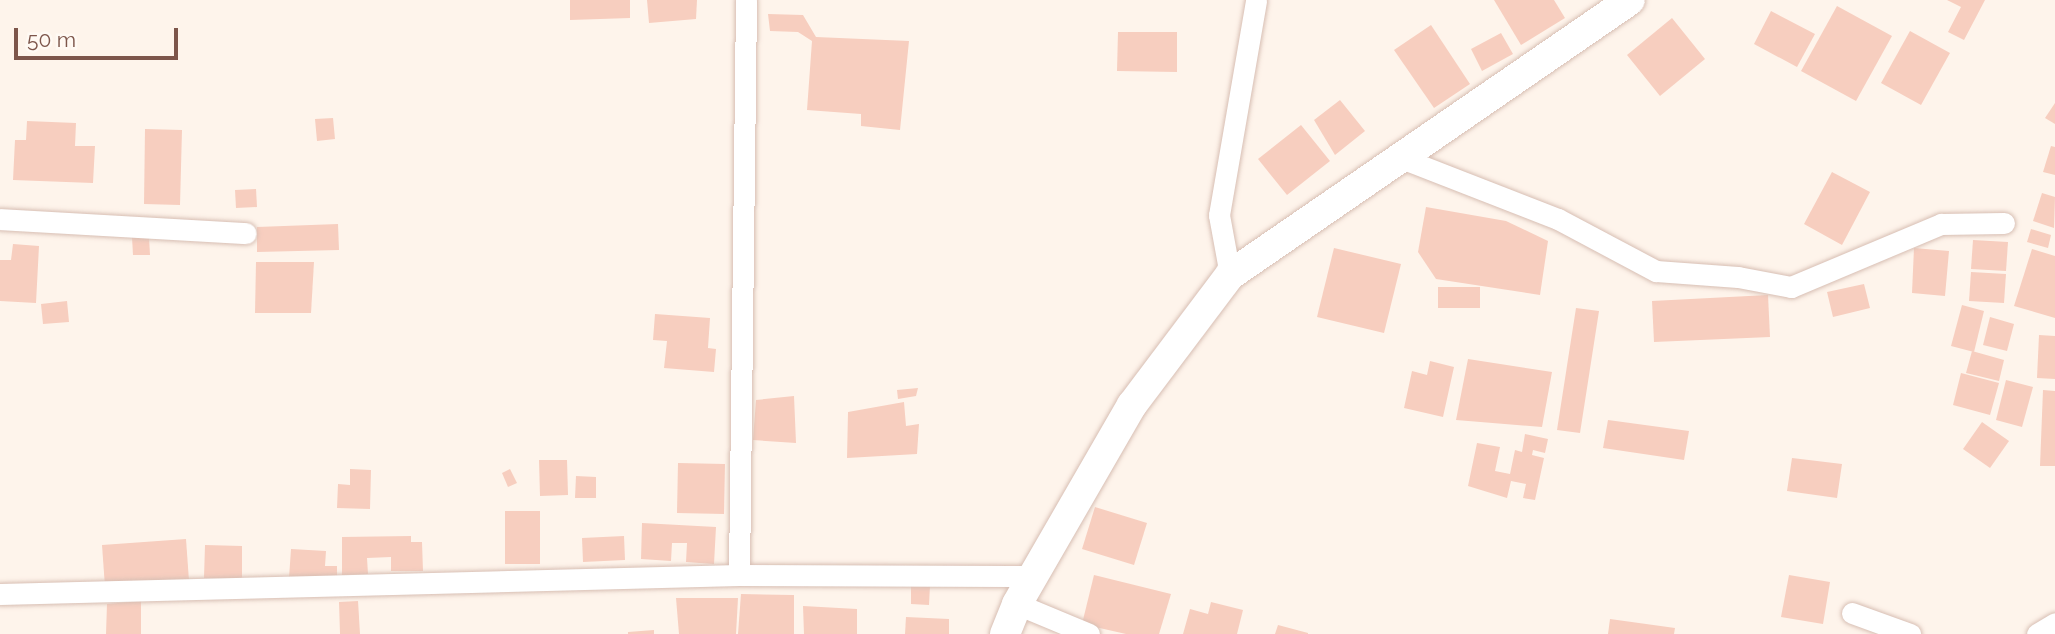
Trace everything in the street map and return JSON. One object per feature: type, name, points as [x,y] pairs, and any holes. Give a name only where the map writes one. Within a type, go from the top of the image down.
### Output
[{"type":"street","points":[[739,575],[746,0]]},
{"type":"street","points":[[1230,275],[1219,215],[1256,0]]},
{"type":"street","points":[[1005,634],[1032,576],[1132,405],[1230,275],[1404,159],[1630,0]]},
{"type":"street","points":[[1404,159],[1558,219],[1656,271],[1746,278],[1791,287],[1941,224],[2004,223]]},
{"type":"street","points":[[0,219],[246,233]]},
{"type":"street","points":[[0,594],[739,575],[1032,576]]},
{"type":"street","points":[[1017,604],[1089,634]]},
{"type":"street","points":[[1852,613],[1910,634]]},
{"type":"street","points":[[2037,634],[2055,623]]},
{"type":"building","points":[[570,0],[630,0],[630,18],[570,20]]},
{"type":"building","points":[[647,0],[697,0],[696,19],[649,23]]},
{"type":"building","points":[[1494,0],[1554,0],[1565,18],[1521,45]]},
{"type":"building","points":[[1947,0],[1985,0],[1964,40],[1948,32],[1961,7]]},
{"type":"building","points":[[1837,6],[1892,36],[1856,101],[1801,71]]},
{"type":"building","points":[[1771,11],[1815,34],[1797,67],[1754,44]]},
{"type":"building","points":[[768,14],[803,15],[816,37],[909,41],[900,130],[861,126],[861,114],[807,110],[812,41],[798,32],[770,31]]},
{"type":"building","points":[[1672,18],[1705,59],[1660,96],[1627,55]]},
{"type":"building","points":[[1431,25],[1470,84],[1434,108],[1394,50]]},
{"type":"building","points":[[1910,31],[1950,53],[1921,105],[1881,83]]},
{"type":"building","points":[[1118,32],[1177,32],[1177,72],[1117,71]]},
{"type":"building","points":[[1501,33],[1513,54],[1482,71],[1471,49]]},
{"type":"building","points":[[1340,100],[1365,131],[1335,155],[1314,120]]},
{"type":"building","points":[[2055,103],[2055,124],[2045,118]]},
{"type":"building","points":[[333,118],[335,139],[317,141],[315,119]]},
{"type":"building","points":[[27,121],[76,123],[75,146],[95,146],[93,183],[13,180],[15,140],[26,140]]},
{"type":"building","points":[[1301,125],[1330,161],[1287,195],[1258,159]]},
{"type":"building","points":[[145,129],[182,130],[180,205],[144,204]]},
{"type":"building","points":[[2051,146],[2055,147],[2055,175],[2043,172]]},
{"type":"building","points":[[1832,172],[1870,192],[1842,245],[1804,224]]},
{"type":"building","points":[[256,189],[257,207],[236,208],[235,190]]},
{"type":"building","points":[[2042,193],[2055,197],[2054,228],[2033,221]]},
{"type":"building","points":[[1426,207],[1506,221],[1548,241],[1540,295],[1436,279],[1418,252]]},
{"type":"building","points":[[338,224],[339,250],[257,252],[257,227]]},
{"type":"building","points":[[2031,229],[2051,235],[2048,248],[2027,242]]},
{"type":"building","points":[[132,237],[149,237],[150,255],[133,255]]},
{"type":"building","points":[[1973,240],[2008,242],[2006,271],[1971,269]]},
{"type":"building","points":[[13,244],[39,246],[36,303],[0,301],[0,260],[11,260]]},
{"type":"building","points":[[1334,248],[1401,264],[1384,333],[1317,317]]},
{"type":"building","points":[[1914,248],[1949,251],[1945,296],[1912,293]]},
{"type":"building","points":[[2032,249],[2055,256],[2055,318],[2014,306]]},
{"type":"building","points":[[256,262],[314,262],[311,313],[255,313]]},
{"type":"building","points":[[1971,272],[2006,274],[2004,303],[1969,301]]},
{"type":"building","points":[[1864,284],[1870,308],[1833,317],[1827,292]]},
{"type":"building","points":[[1438,287],[1480,287],[1480,308],[1438,308]]},
{"type":"building","points":[[1768,295],[1770,337],[1654,342],[1652,301]]},
{"type":"building","points":[[67,301],[69,322],[43,324],[41,304]]},
{"type":"building","points":[[1962,305],[1984,311],[1974,352],[1951,346]]},
{"type":"building","points":[[1576,308],[1599,311],[1580,433],[1557,430]]},
{"type":"building","points":[[655,314],[710,318],[708,348],[716,349],[714,372],[664,368],[667,341],[653,340]]},
{"type":"building","points":[[1990,317],[2014,324],[2007,351],[1983,345]]},
{"type":"building","points":[[2039,335],[2055,336],[2055,379],[2037,378]]},
{"type":"building","points":[[1972,351],[2004,360],[1999,381],[1966,373]]},
{"type":"building","points":[[1468,359],[1552,372],[1542,427],[1456,420]]},
{"type":"building","points":[[1430,361],[1454,367],[1443,417],[1404,408],[1412,371],[1427,375]]},
{"type":"building","points":[[1961,373],[1999,383],[1990,415],[1953,405]]},
{"type":"building","points":[[2006,380],[2033,387],[2022,427],[1996,420]]},
{"type":"building","points":[[918,388],[916,396],[898,399],[897,390]]},
{"type":"building","points":[[2043,390],[2055,391],[2055,466],[2040,466]]},
{"type":"building","points":[[794,396],[796,443],[753,440],[756,400]]},
{"type":"building","points":[[904,402],[906,426],[919,424],[917,454],[847,458],[848,412]]},
{"type":"building","points":[[1608,420],[1689,431],[1684,460],[1603,448]]},
{"type":"building","points":[[1982,422],[2009,441],[1990,468],[1963,449]]},
{"type":"building","points":[[1525,434],[1548,439],[1545,453],[1533,450],[1532,455],[1544,458],[1535,500],[1523,498],[1526,484],[1511,481],[1507,498],[1468,486],[1477,443],[1500,447],[1495,471],[1510,474],[1515,450],[1522,452]]},
{"type":"building","points":[[1792,458],[1842,464],[1837,498],[1787,491]]},
{"type":"building","points":[[539,460],[567,460],[568,495],[540,496]]},
{"type":"building","points":[[678,463],[725,464],[724,514],[677,513]]},
{"type":"building","points":[[350,469],[371,470],[370,509],[337,508],[338,484],[350,485]]},
{"type":"building","points":[[510,469],[517,483],[508,487],[502,473]]},
{"type":"building","points":[[576,476],[596,477],[596,498],[575,498]]},
{"type":"building","points":[[1095,507],[1147,523],[1134,565],[1082,549]]},
{"type":"building","points":[[505,511],[540,511],[540,564],[505,564]]},
{"type":"building","points":[[642,523],[716,527],[714,564],[686,562],[687,543],[672,543],[671,561],[641,559]]},
{"type":"building","points":[[411,536],[411,542],[422,542],[423,571],[391,571],[391,557],[367,558],[368,574],[342,575],[342,537]]},
{"type":"building","points":[[624,536],[625,560],[583,562],[582,538]]},
{"type":"building","points":[[186,539],[189,581],[105,587],[102,545]]},
{"type":"building","points":[[205,545],[242,546],[242,579],[204,578]]},
{"type":"building","points":[[291,549],[326,551],[325,566],[337,566],[337,581],[289,578]]},
{"type":"building","points":[[1094,575],[1171,594],[1159,634],[1126,634],[1082,624]]},
{"type":"building","points":[[1789,575],[1830,582],[1823,624],[1781,617]]},
{"type":"building","points":[[911,585],[930,585],[929,605],[911,604]]},
{"type":"building","points":[[741,594],[794,595],[794,634],[738,634]]},
{"type":"building","points":[[676,598],[738,598],[736,634],[679,634]]},
{"type":"building","points":[[141,601],[141,634],[106,634],[107,604]]},
{"type":"building","points":[[358,601],[360,634],[340,634],[339,602]]},
{"type":"building","points":[[1211,602],[1243,610],[1237,634],[1183,634],[1190,609],[1208,614]]},
{"type":"building","points":[[803,606],[857,609],[857,634],[804,634]]},
{"type":"building","points":[[906,617],[949,619],[949,634],[905,634]]},
{"type":"building","points":[[1610,619],[1675,628],[1674,634],[1608,634]]},
{"type":"building","points":[[1278,625],[1308,633],[1308,634],[1275,634]]},
{"type":"building","points":[[654,630],[654,634],[628,634],[628,632]]}]
